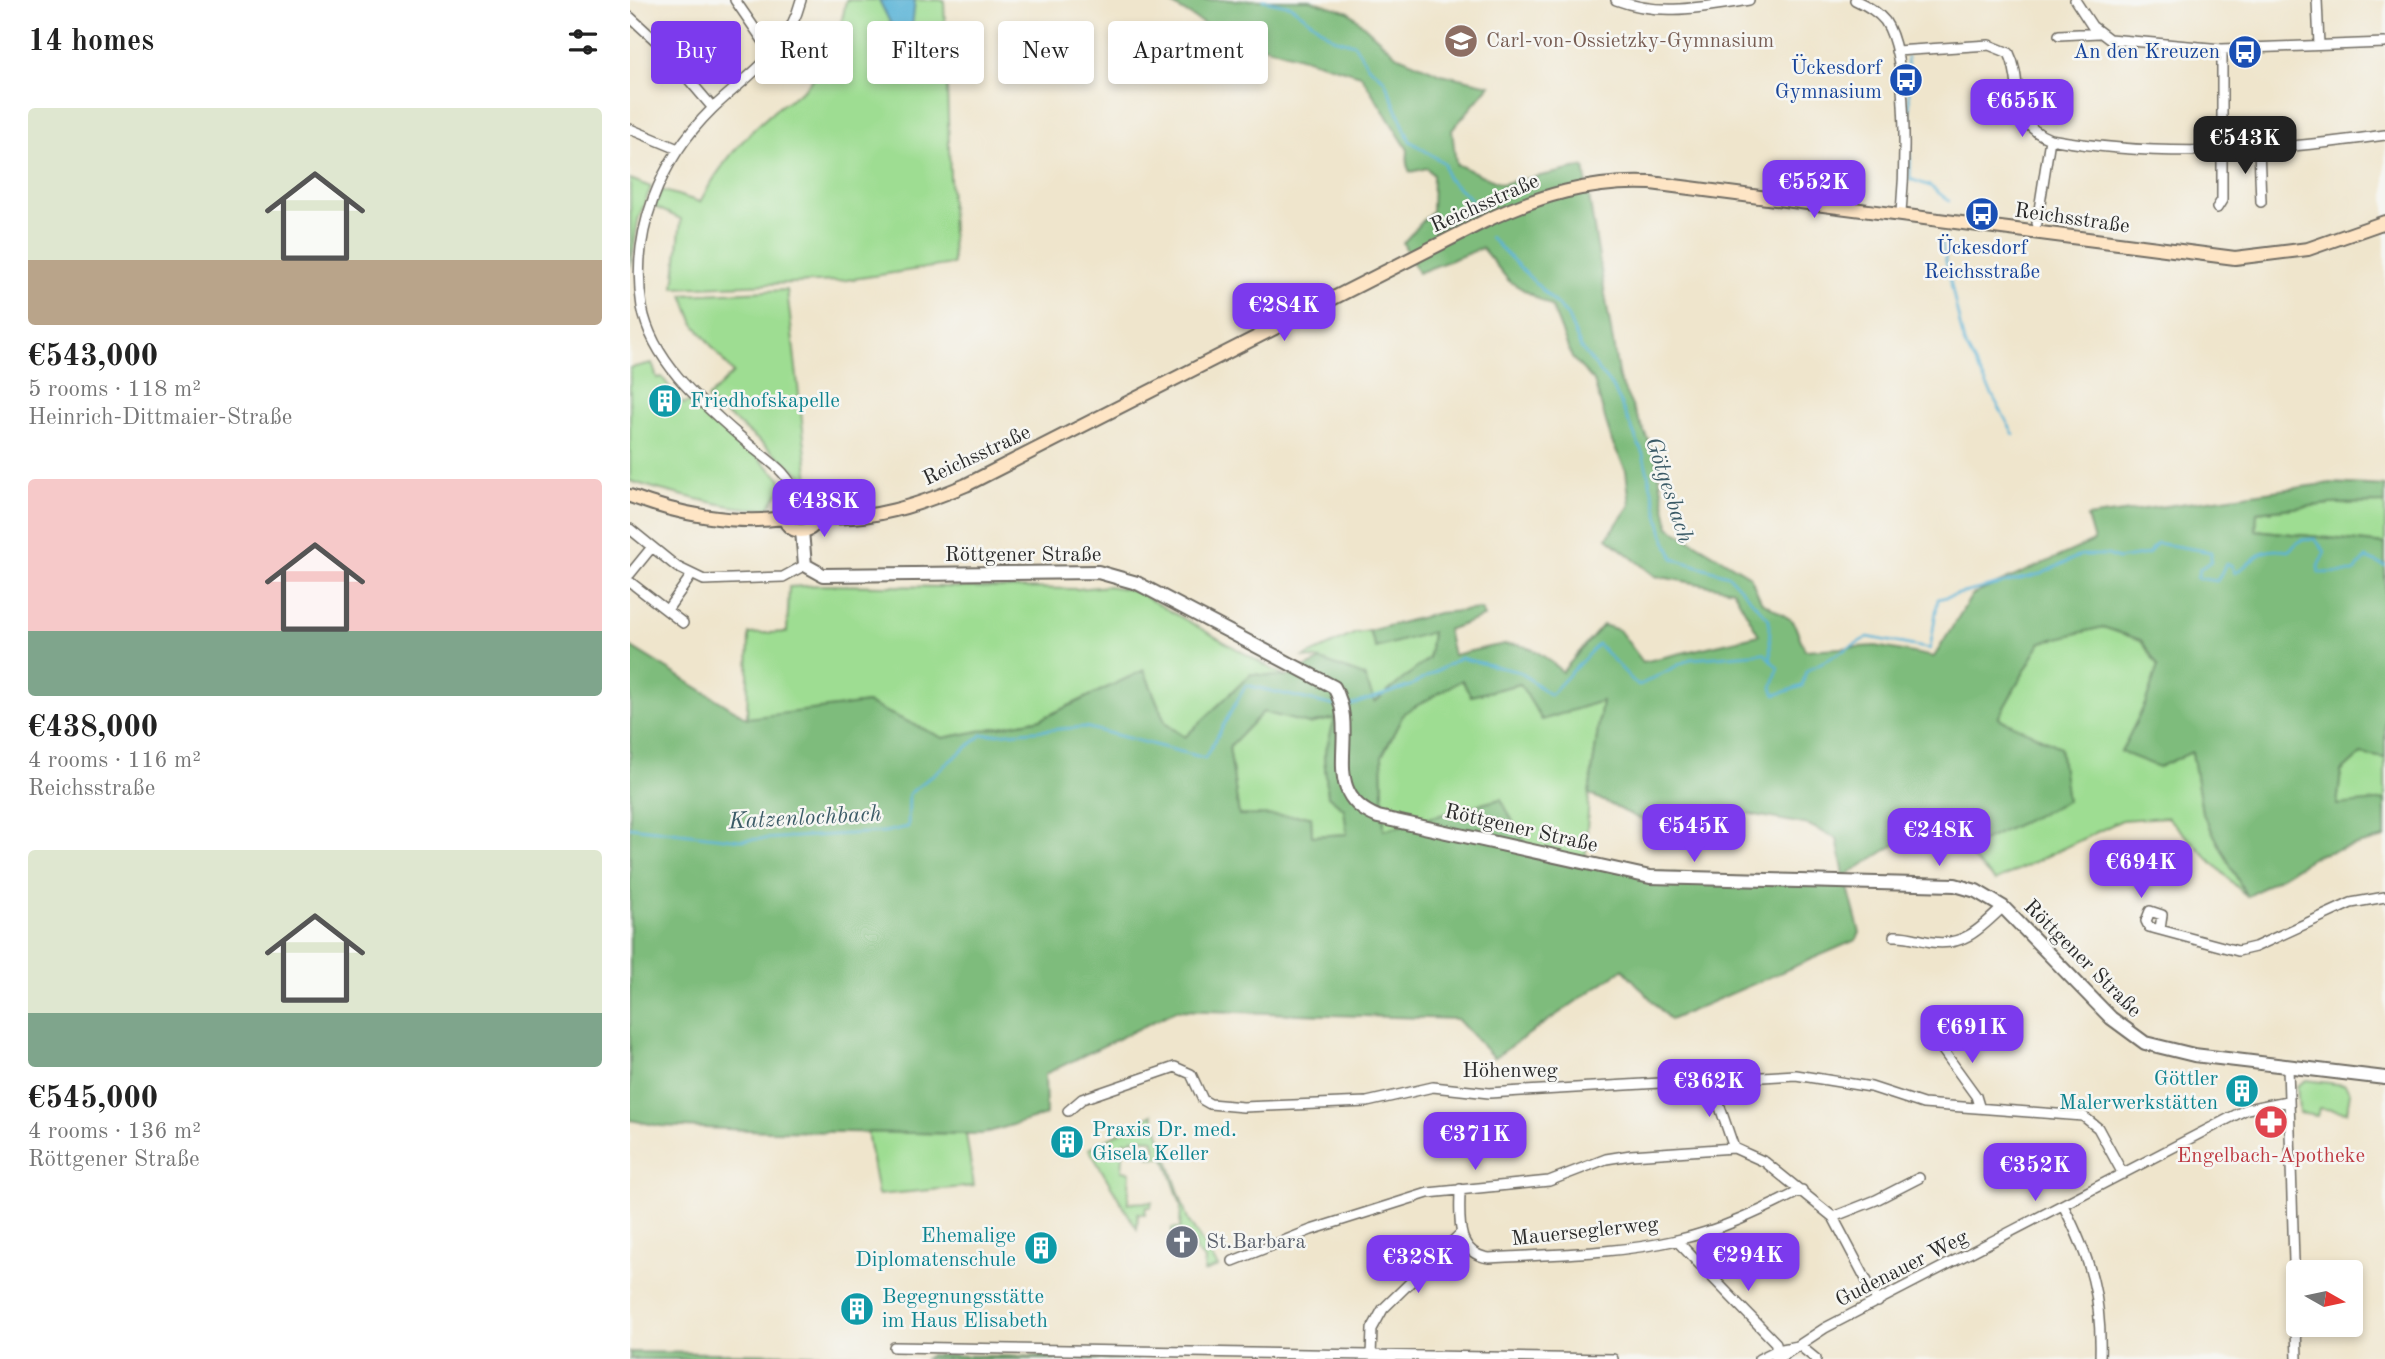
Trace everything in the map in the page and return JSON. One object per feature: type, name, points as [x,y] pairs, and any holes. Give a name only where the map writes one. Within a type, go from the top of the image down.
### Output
[{"type":"main road","name":"Reichsstraße","points":[[818,516],[838,519],[892,510],[966,485],[1485,221],[1530,201],[1571,189],[1616,182],[1651,183],[2235,258],[2308,249],[2385,222]]},
{"type":"main road","points":[[630,496],[665,507],[727,519],[784,519]]},
{"type":"main road","points":[[796,497],[810,499],[816,506],[818,516],[814,526],[802,531],[793,530],[784,519],[785,505],[796,497]]},
{"type":"street","points":[[735,0],[755,29]]},
{"type":"street","points":[[793,21],[801,0]]},
{"type":"street","points":[[1616,0],[1643,9],[1670,11],[1749,0]]},
{"type":"street","points":[[1854,0],[1866,5],[1885,21],[1896,51],[1905,130],[1901,213]]},
{"type":"street","points":[[2076,0],[2099,33],[2109,39],[2222,49],[2385,43]]},
{"type":"street","points":[[2317,0],[2319,45]]},
{"type":"street","points":[[630,17],[664,50],[713,108]]},
{"type":"street","points":[[2059,35],[2099,33]]},
{"type":"street","points":[[1896,51],[1989,45],[2001,47],[2012,60],[2022,113],[2037,134],[2050,139],[2148,152],[2259,148],[2385,135]]},
{"type":"street","points":[[2217,208],[2222,200],[2222,49]]},
{"type":"street","points":[[755,71],[713,108],[678,149],[657,185],[647,214],[634,292],[651,334],[675,373],[715,414],[788,477],[796,497]]},
{"type":"street","points":[[630,129],[678,149]]},
{"type":"street","points":[[2038,223],[2050,139]]},
{"type":"street","points":[[2259,148],[2261,202]]},
{"type":"street","points":[[630,529],[691,576],[721,580],[783,577],[805,565],[802,531]]},
{"type":"street","points":[[630,574],[653,548]]},
{"type":"street","name":"Röttgener Straße","points":[[805,565],[823,575],[1098,572],[1119,576],[1334,687],[1343,707],[1345,785],[1351,800],[1378,817],[1650,877],[1955,885],[1976,891],[2003,907],[2110,1017],[2145,1043],[2180,1053],[2385,1078]]},
{"type":"street","points":[[667,610],[691,576]]},
{"type":"street","points":[[630,582],[683,623]]},
{"type":"street","points":[[2161,929],[2238,951],[2255,947],[2351,903],[2385,897]]},
{"type":"street","points":[[1894,936],[1939,943],[1957,941],[1978,931],[2003,907]]},
{"type":"street","points":[[1934,1038],[1976,1096],[1979,1106]]},
{"type":"street","name":"Höhenweg","points":[[1068,1111],[1082,1099],[1175,1067],[1185,1069],[1191,1074],[1203,1100],[1210,1104],[1243,1107],[1367,1102],[1433,1087],[1489,1093],[1805,1075],[1871,1087],[1923,1104],[1979,1106],[2083,1116],[2098,1128],[2123,1174]]},
{"type":"street","points":[[2288,1067],[2297,1359]]},
{"type":"street","points":[[1711,1081],[1734,1148]]},
{"type":"street","name":"Gudenauer Weg","points":[[1759,1359],[1777,1356],[1800,1346],[1825,1328],[2247,1109],[2287,1101]]},
{"type":"street","points":[[1233,1261],[1350,1217],[1428,1193],[1549,1181],[1605,1159],[1631,1155],[1734,1148],[1765,1162],[1833,1217],[1878,1301]]},
{"type":"street","points":[[1833,1217],[1876,1200],[1919,1178]]},
{"type":"street","points":[[1371,1356],[1372,1329],[1383,1308],[1460,1234],[1460,1189]]},
{"type":"street","name":"Mauerseglerweg","points":[[1460,1234],[1472,1251],[1489,1258],[1605,1251],[1676,1240],[1756,1214],[1801,1190]]},
{"type":"street","points":[[2063,1205],[2090,1261],[2101,1312],[2101,1359]]},
{"type":"street","points":[[1676,1240],[1776,1343],[1777,1356]]},
{"type":"street","points":[[1800,1346],[1816,1359]]},
{"type":"street","points":[[894,1347],[1191,1355],[1613,1359]]},
{"type":"green space","points":[[846,0],[944,0],[945,21],[867,21],[867,84],[947,84],[953,264],[840,281],[674,288],[681,219],[655,207],[661,190],[700,202],[715,177],[743,141],[808,84],[853,84],[853,21],[842,21]]},
{"type":"green space","points":[[1165,0],[1310,0],[1349,12],[1396,55],[1441,74],[1490,85],[1452,130],[1456,164],[1501,184],[1584,167],[1619,379],[1655,454],[1669,527],[1750,576],[1761,601],[1793,621],[1805,650],[1876,646],[1934,657],[1972,595],[2094,541],[2087,517],[2331,483],[2385,486],[2385,503],[2330,504],[2257,512],[2256,530],[2385,544],[2385,758],[2361,754],[2341,772],[2337,805],[2385,800],[2385,838],[2317,855],[2247,897],[2202,812],[2192,752],[2159,767],[2121,752],[2146,702],[2158,666],[2141,640],[2103,627],[2041,642],[1998,718],[2060,747],[2067,801],[1964,850],[1907,837],[1845,876],[1860,933],[1856,940],[1670,1020],[1623,969],[1494,1058],[1457,1019],[1177,1010],[1045,1074],[1046,1115],[982,1134],[770,1131],[660,1126],[630,1120],[630,646],[747,718],[867,703],[943,738],[1041,719],[1144,670],[1166,724],[1185,737],[1251,674],[1286,677],[1321,660],[1364,676],[1375,702],[1429,658],[1432,632],[1376,648],[1369,631],[1438,613],[1481,609],[1484,617],[1447,630],[1453,655],[1511,644],[1535,651],[1562,672],[1603,625],[1619,630],[1643,662],[1759,635],[1733,590],[1655,576],[1607,538],[1630,505],[1626,470],[1612,442],[1594,381],[1572,358],[1552,307],[1509,281],[1482,248],[1418,273],[1403,243],[1432,211],[1433,175],[1427,168],[1410,172],[1407,165],[1408,150],[1361,75],[1268,47],[1268,21],[1199,21]],"holes":[[[1462,680],[1471,696],[1520,684],[1542,720],[1602,701],[1589,794],[1674,836],[1734,811],[1809,825],[1837,839],[1844,875],[1796,884],[1585,866],[1531,855],[1501,799],[1384,830],[1382,756],[1404,713]],[[1263,712],[1309,724],[1335,718],[1324,757],[1328,796],[1344,809],[1347,834],[1312,836],[1311,816],[1239,815],[1229,747]]]},
{"type":"green space","points":[[630,179],[651,187],[638,220],[631,267]]},
{"type":"green space","points":[[787,290],[809,481],[707,399],[733,373],[694,324],[683,295]]},
{"type":"green space","points":[[652,363],[657,378],[662,377],[683,404],[693,401],[694,405],[699,403],[781,479],[782,488],[769,507],[758,509],[722,504],[630,481],[630,368]]},
{"type":"green space","points":[[2385,503],[2385,544],[2256,530],[2257,512],[2330,504]]},
{"type":"green space","points":[[821,585],[1077,589],[1108,586],[1133,590],[1286,677],[1251,674],[1185,737],[1166,724],[1144,670],[1041,719],[943,738],[867,703],[747,719],[749,634],[787,632],[789,587]]},
{"type":"green space","points":[[2103,627],[2141,640],[2158,666],[2146,702],[2192,752],[2202,812],[2247,897],[2167,817],[2122,820],[1995,881],[1964,850],[2066,801],[2060,747],[1998,718],[2041,642]]},
{"type":"green space","points":[[1369,631],[1376,648],[1432,631],[1429,658],[1375,703],[1321,660],[1304,657],[1356,633]]},
{"type":"green space","points":[[1462,680],[1471,696],[1520,684],[1602,700],[1589,794],[1585,866],[1531,855],[1500,799],[1384,830],[1382,756],[1404,713]]},
{"type":"green space","points":[[1263,712],[1309,724],[1336,718],[1324,757],[1328,796],[1344,809],[1348,834],[1312,836],[1311,816],[1239,816],[1229,747]]},
{"type":"green space","points":[[2361,754],[2385,758],[2385,800],[2337,806],[2341,772]]},
{"type":"green space","points":[[2306,1080],[2345,1085],[2350,1093],[2347,1112],[2319,1108],[2317,1116],[2299,1113],[2297,1086]]},
{"type":"green space","points":[[1153,1114],[1188,1220],[1218,1267],[1204,1272],[1205,1260],[1195,1250],[1195,1243],[1189,1243],[1184,1236],[1172,1234],[1172,1228],[1180,1228],[1181,1205],[1165,1158],[1149,1157],[1150,1153],[1157,1153],[1153,1139],[1133,1138],[1132,1141],[1124,1141],[1122,1171],[1130,1172],[1128,1203],[1152,1202],[1151,1207],[1146,1207],[1145,1214],[1138,1213],[1137,1229],[1089,1149]]},
{"type":"green space","points":[[867,1132],[966,1134],[974,1186],[878,1195]]},
{"type":"green space","points":[[630,1352],[885,1355],[887,1359],[630,1359]]},
{"type":"green space","points":[[930,1355],[1137,1358],[1137,1359],[925,1359]]},
{"type":"water","points":[[879,0],[915,0],[913,21],[889,21]]},
{"type":"waterway","name":"Götgesbach","points":[[1263,0],[1291,6],[1333,38],[1354,44],[1368,66],[1384,79],[1410,141],[1444,163],[1447,178],[1471,199]]},
{"type":"waterway","points":[[1907,57],[1911,128],[1910,179],[1930,186],[1949,201]]},
{"type":"waterway","name":"Götgesbach","points":[[1490,237],[1567,315],[1581,348],[1614,389],[1643,454],[1663,534],[1674,559],[1728,575],[1769,619],[1771,662]]},
{"type":"waterway","points":[[1941,239],[1964,343],[2014,435]]},
{"type":"waterway","name":"Katzenlochbach","points":[[1345,707],[1410,686],[1460,658],[1520,672],[1550,695],[1598,644],[1638,686],[1690,659],[1764,653],[1778,668],[1772,688],[1775,695],[1802,686],[1806,671],[1868,637],[1930,649],[1938,599],[2041,574],[2081,555],[2108,555],[2118,559],[2148,554],[2157,543],[2211,552],[2211,561],[2200,569],[2197,578],[2217,581],[2226,564],[2231,565],[2235,573],[2264,552],[2288,551],[2301,540],[2315,539],[2325,552],[2318,566],[2319,573],[2354,572],[2366,558],[2385,566]]},
{"type":"waterway","name":"Katzenlochbach","points":[[630,827],[741,840],[884,832],[908,827],[909,794],[982,735],[1085,727],[1205,758],[1246,685],[1335,706]]},
{"type":"place","name":"Carl-von-Ossietzky-Gymnasium","points":[[1461,41]]},
{"type":"place","name":"An den Kreuzen","points":[[2245,52]]},
{"type":"place","name":"Ückesdorf Gymnasium","points":[[1906,80]]},
{"type":"place","name":"Ückesdorf Reichsstraße","points":[[1982,214]]},
{"type":"place","name":"Friedhofskapelle","points":[[665,401]]},
{"type":"place","name":"Göttler Malerwerkstätten","points":[[2242,1091]]},
{"type":"place","name":"Engelbach-Apotheke","points":[[2271,1122]]},
{"type":"place","name":"Praxis Dr. med. Gisela Keller","points":[[1067,1142]]},
{"type":"place","name":"St.Barbara","points":[[1182,1242]]},
{"type":"place","name":"Ehemalige Diplomatenschule","points":[[1041,1248]]},
{"type":"place","name":"Begegnungsstätte im Haus Elisabeth","points":[[857,1309]]}]
